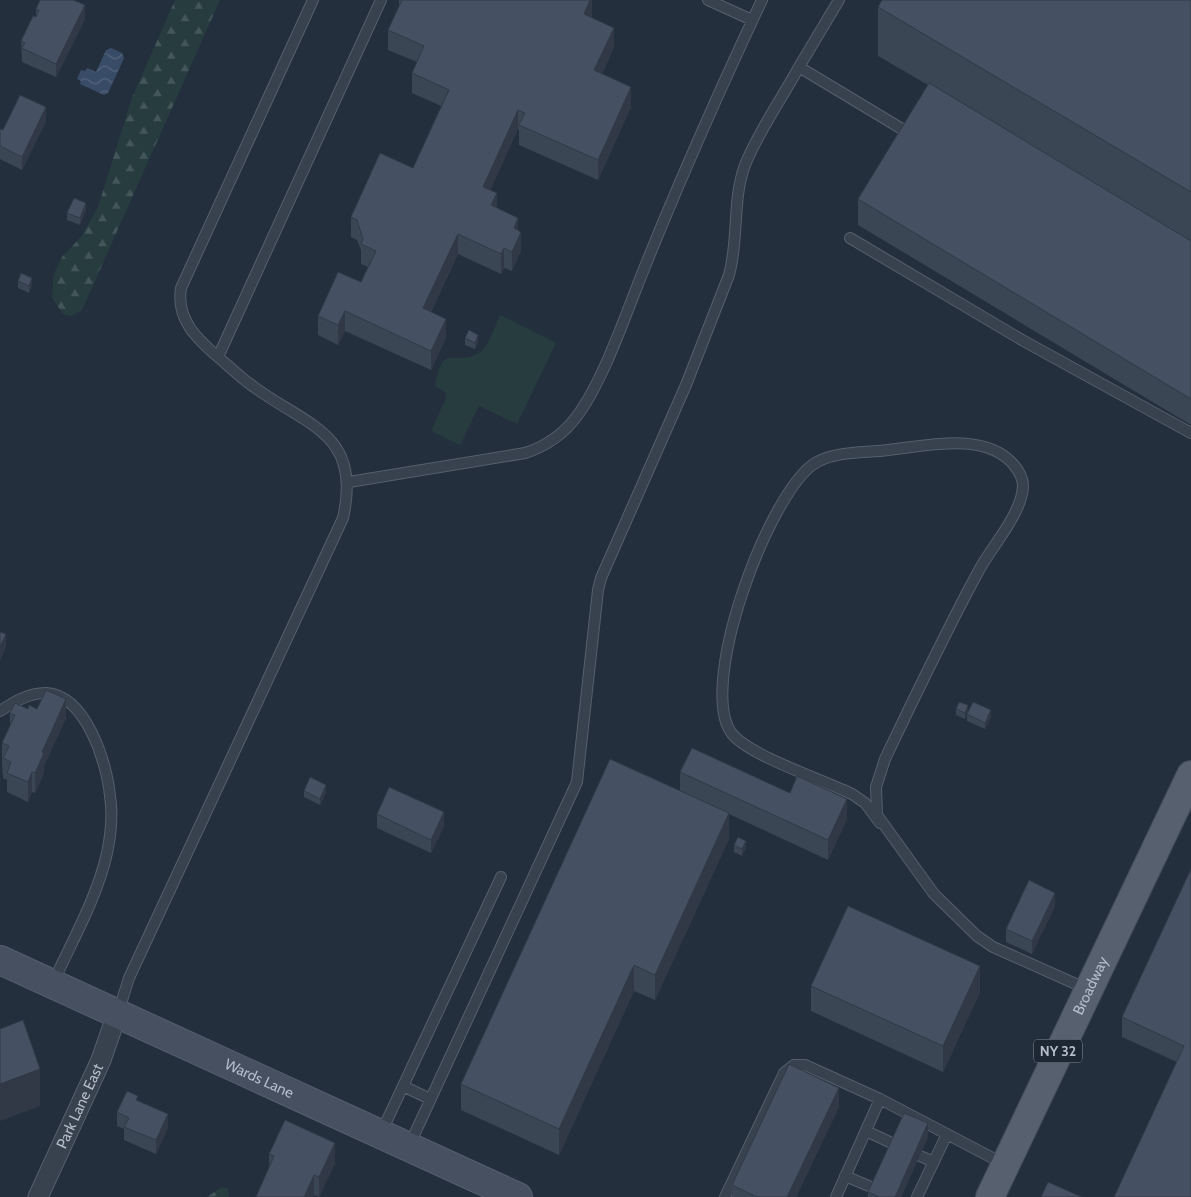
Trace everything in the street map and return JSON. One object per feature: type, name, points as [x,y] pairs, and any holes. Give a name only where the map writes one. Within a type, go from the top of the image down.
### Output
[{"type":"main road","name":"Broadway","points":[[990,1197],[1191,775]]},
{"type":"street","name":"Wards Lane","points":[[0,960],[518,1197]]},
{"type":"street","name":"Park Lane East","points":[[38,1197],[101,1060],[117,1014]]},
{"type":"lane","points":[[117,1014],[129,978],[343,518],[349,482],[340,452],[320,429],[254,387],[218,357],[188,326],[180,309],[181,288],[313,0]]},
{"type":"lane","points":[[218,357],[381,0]]},
{"type":"lane","points":[[708,0],[752,20]]},
{"type":"lane","points":[[349,482],[525,453],[542,448],[568,428],[578,415],[601,370],[676,191],[762,0]]},
{"type":"lane","points":[[408,1147],[577,782],[600,582],[686,385],[729,275],[734,258],[737,210],[745,165],[799,67],[839,0]]},
{"type":"lane","points":[[799,67],[913,135]]},
{"type":"lane","points":[[850,238],[1022,340],[1191,433]]},
{"type":"lane","points":[[880,823],[875,797],[885,759],[979,569],[1014,514],[1022,495],[1023,480],[1016,467],[1002,454],[983,447],[953,444],[836,456],[816,462],[807,469],[777,509],[745,586],[726,648],[722,686],[722,713],[734,736],[762,754],[852,794],[864,802],[934,894],[977,936],[1002,951],[1088,990]]},
{"type":"lane","points":[[0,711],[32,694],[50,694],[65,700],[82,716],[90,731],[102,757],[108,783],[111,825],[104,866],[52,984]]},
{"type":"lane","points":[[381,1134],[501,877]]},
{"type":"lane","points":[[725,1197],[784,1073],[794,1065],[805,1064],[880,1099],[1005,1165]]},
{"type":"lane","points":[[403,1086],[430,1100]]},
{"type":"lane","points":[[836,1197],[880,1099]]},
{"type":"lane","points":[[866,1131],[896,1145]]},
{"type":"lane","points":[[917,1197],[947,1134]]},
{"type":"lane","points":[[920,1156],[934,1162]]},
{"type":"lane","points":[[845,1176],[876,1189]]},
{"type":"green space","points":[[175,0],[220,0],[82,310],[71,316],[63,314],[52,298],[53,276],[62,257],[81,237],[98,207],[132,98]]},
{"type":"green space","points":[[500,315],[556,343],[517,424],[479,406],[460,445],[431,431],[446,398],[445,392],[435,386],[438,372],[446,359],[470,357],[483,350]]},
{"type":"green space","points":[[222,1187],[228,1189],[229,1197],[207,1197]]},
{"type":"water","points":[[111,48],[122,53],[124,58],[108,93],[104,95],[80,84],[81,81],[77,79],[81,70],[85,71],[87,68],[96,72],[106,50]]},
{"type":"building","points":[[40,0],[73,0],[85,5],[56,64],[22,48],[25,43],[21,41],[33,16],[36,17],[39,10],[36,9]]},
{"type":"building","points":[[402,0],[590,0],[584,14],[614,28],[594,70],[631,87],[598,160],[519,125],[525,113],[518,110],[483,187],[497,193],[491,205],[518,218],[514,228],[521,232],[512,252],[504,248],[501,254],[458,234],[423,308],[446,319],[431,351],[345,311],[338,325],[318,316],[338,272],[361,282],[376,251],[361,244],[363,239],[357,220],[351,217],[380,153],[413,168],[449,90],[412,73],[424,46],[388,30]]},
{"type":"building","points":[[882,0],[1191,0],[1191,192],[878,7]]},
{"type":"building","points":[[929,83],[1191,241],[1191,399],[858,199]]},
{"type":"building","points":[[20,95],[46,107],[22,157],[0,146],[0,129],[3,130]]},
{"type":"building","points":[[74,198],[86,203],[80,218],[67,213]]},
{"type":"building","points":[[21,273],[32,278],[29,286],[18,281]]},
{"type":"building","points":[[469,330],[478,335],[475,343],[465,338]]},
{"type":"building","points":[[0,632],[6,634],[0,647]]},
{"type":"building","points":[[46,690],[66,699],[42,752],[44,753],[35,773],[32,772],[28,782],[7,773],[11,762],[3,758],[9,746],[2,743],[15,715],[10,713],[15,703],[28,709],[29,705],[37,709]]},
{"type":"building","points":[[959,702],[968,705],[965,713],[956,709]]},
{"type":"building","points":[[973,702],[991,710],[985,723],[967,714]]},
{"type":"building","points":[[692,748],[790,793],[797,776],[847,799],[828,840],[680,772]]},
{"type":"building","points":[[610,759],[729,813],[655,975],[634,965],[559,1129],[461,1084]]},
{"type":"building","points":[[310,777],[326,785],[320,799],[304,791]]},
{"type":"building","points":[[389,787],[444,812],[431,840],[377,814]]},
{"type":"building","points":[[738,837],[746,841],[742,849],[734,845]]},
{"type":"building","points":[[1191,869],[1191,1197],[1114,1197],[1184,1046],[1122,1017]]},
{"type":"building","points":[[1029,880],[1055,893],[1032,941],[1006,929]]},
{"type":"building","points":[[848,906],[980,966],[943,1046],[811,986]]},
{"type":"building","points":[[23,1020],[40,1069],[0,1084],[0,1029]]},
{"type":"building","points":[[789,1064],[839,1088],[787,1197],[757,1197],[732,1185]]},
{"type":"building","points":[[127,1091],[138,1096],[136,1100],[168,1114],[156,1140],[124,1127],[129,1118],[117,1112]]},
{"type":"building","points":[[904,1113],[928,1123],[895,1197],[879,1197],[868,1192]]},
{"type":"building","points":[[285,1120],[335,1143],[319,1177],[314,1175],[304,1197],[256,1197],[274,1156],[269,1154]]},
{"type":"building","points":[[1048,1182],[1082,1197],[1041,1197]]}]
